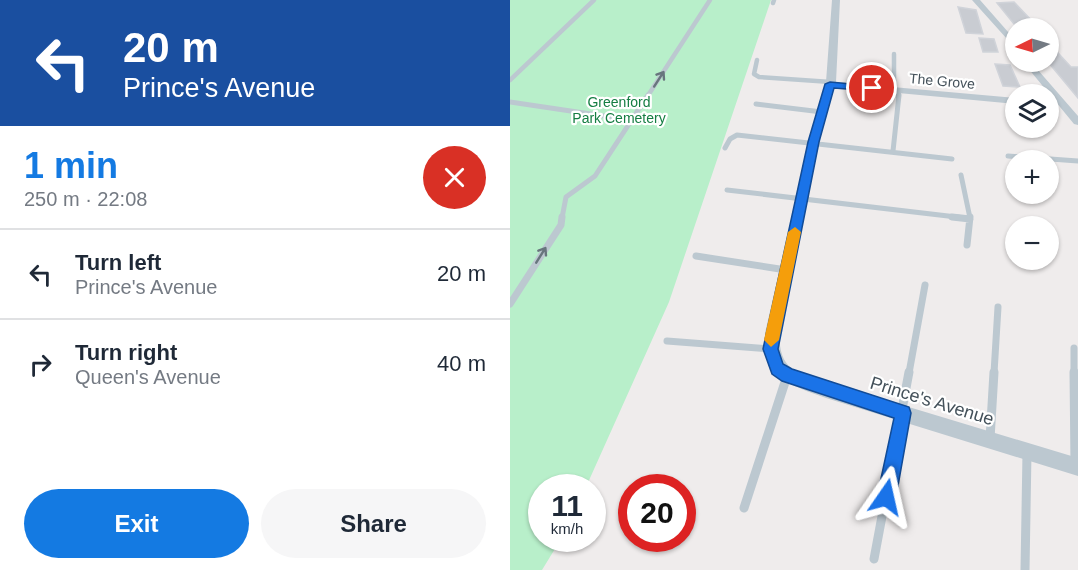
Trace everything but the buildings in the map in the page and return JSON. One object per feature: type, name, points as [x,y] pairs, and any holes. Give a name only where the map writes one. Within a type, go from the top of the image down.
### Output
[{"type":"street","points":[[782,372],[771,349],[814,142],[830,83],[836,0]]},
{"type":"street","points":[[976,0],[1005,35]]},
{"type":"street","points":[[1035,72],[1078,122]]},
{"type":"street","name":"The Grove","points":[[830,83],[897,91],[1005,99]]},
{"type":"street","points":[[1059,104],[1063,105]]},
{"type":"street","name":"Prince's Avenue","points":[[782,372],[903,413],[1077,466]]},
{"type":"lane","points":[[510,80],[594,0]]},
{"type":"lane","points":[[510,304],[561,225],[566,197],[595,176],[710,0]]},
{"type":"lane","points":[[893,151],[897,91],[894,54]]},
{"type":"lane","points":[[757,60],[754,74],[759,76],[830,83]]},
{"type":"lane","points":[[510,102],[631,120]]},
{"type":"lane","points":[[756,104],[822,112]]},
{"type":"lane","points":[[725,148],[730,138],[737,135],[952,159]]},
{"type":"lane","points":[[1059,160],[1078,161]]},
{"type":"lane","points":[[962,175],[970,219],[967,244]]},
{"type":"lane","points":[[727,190],[970,219]]},
{"type":"lane","points":[[696,256],[786,270]]},
{"type":"lane","points":[[874,559],[925,285]]},
{"type":"lane","points":[[990,439],[998,307]]},
{"type":"lane","points":[[667,341],[771,349]]},
{"type":"lane","points":[[1074,348],[1077,466]]},
{"type":"lane","points":[[744,508],[782,372]]},
{"type":"lane","points":[[1025,570],[1028,451]]},
{"type":"green space","name":"Greenford Park Cemetery","points":[[510,0],[771,0],[669,302],[592,474],[528,474],[528,552],[553,552],[542,570],[510,570]]},
{"type":"slow traffic","points":[[771,340],[795,232]]},
{"type":"route","points":[[872,88],[830,84],[814,142],[772,333],[771,349],[777,368],[787,375],[826,390],[903,413],[886,497]]}]
